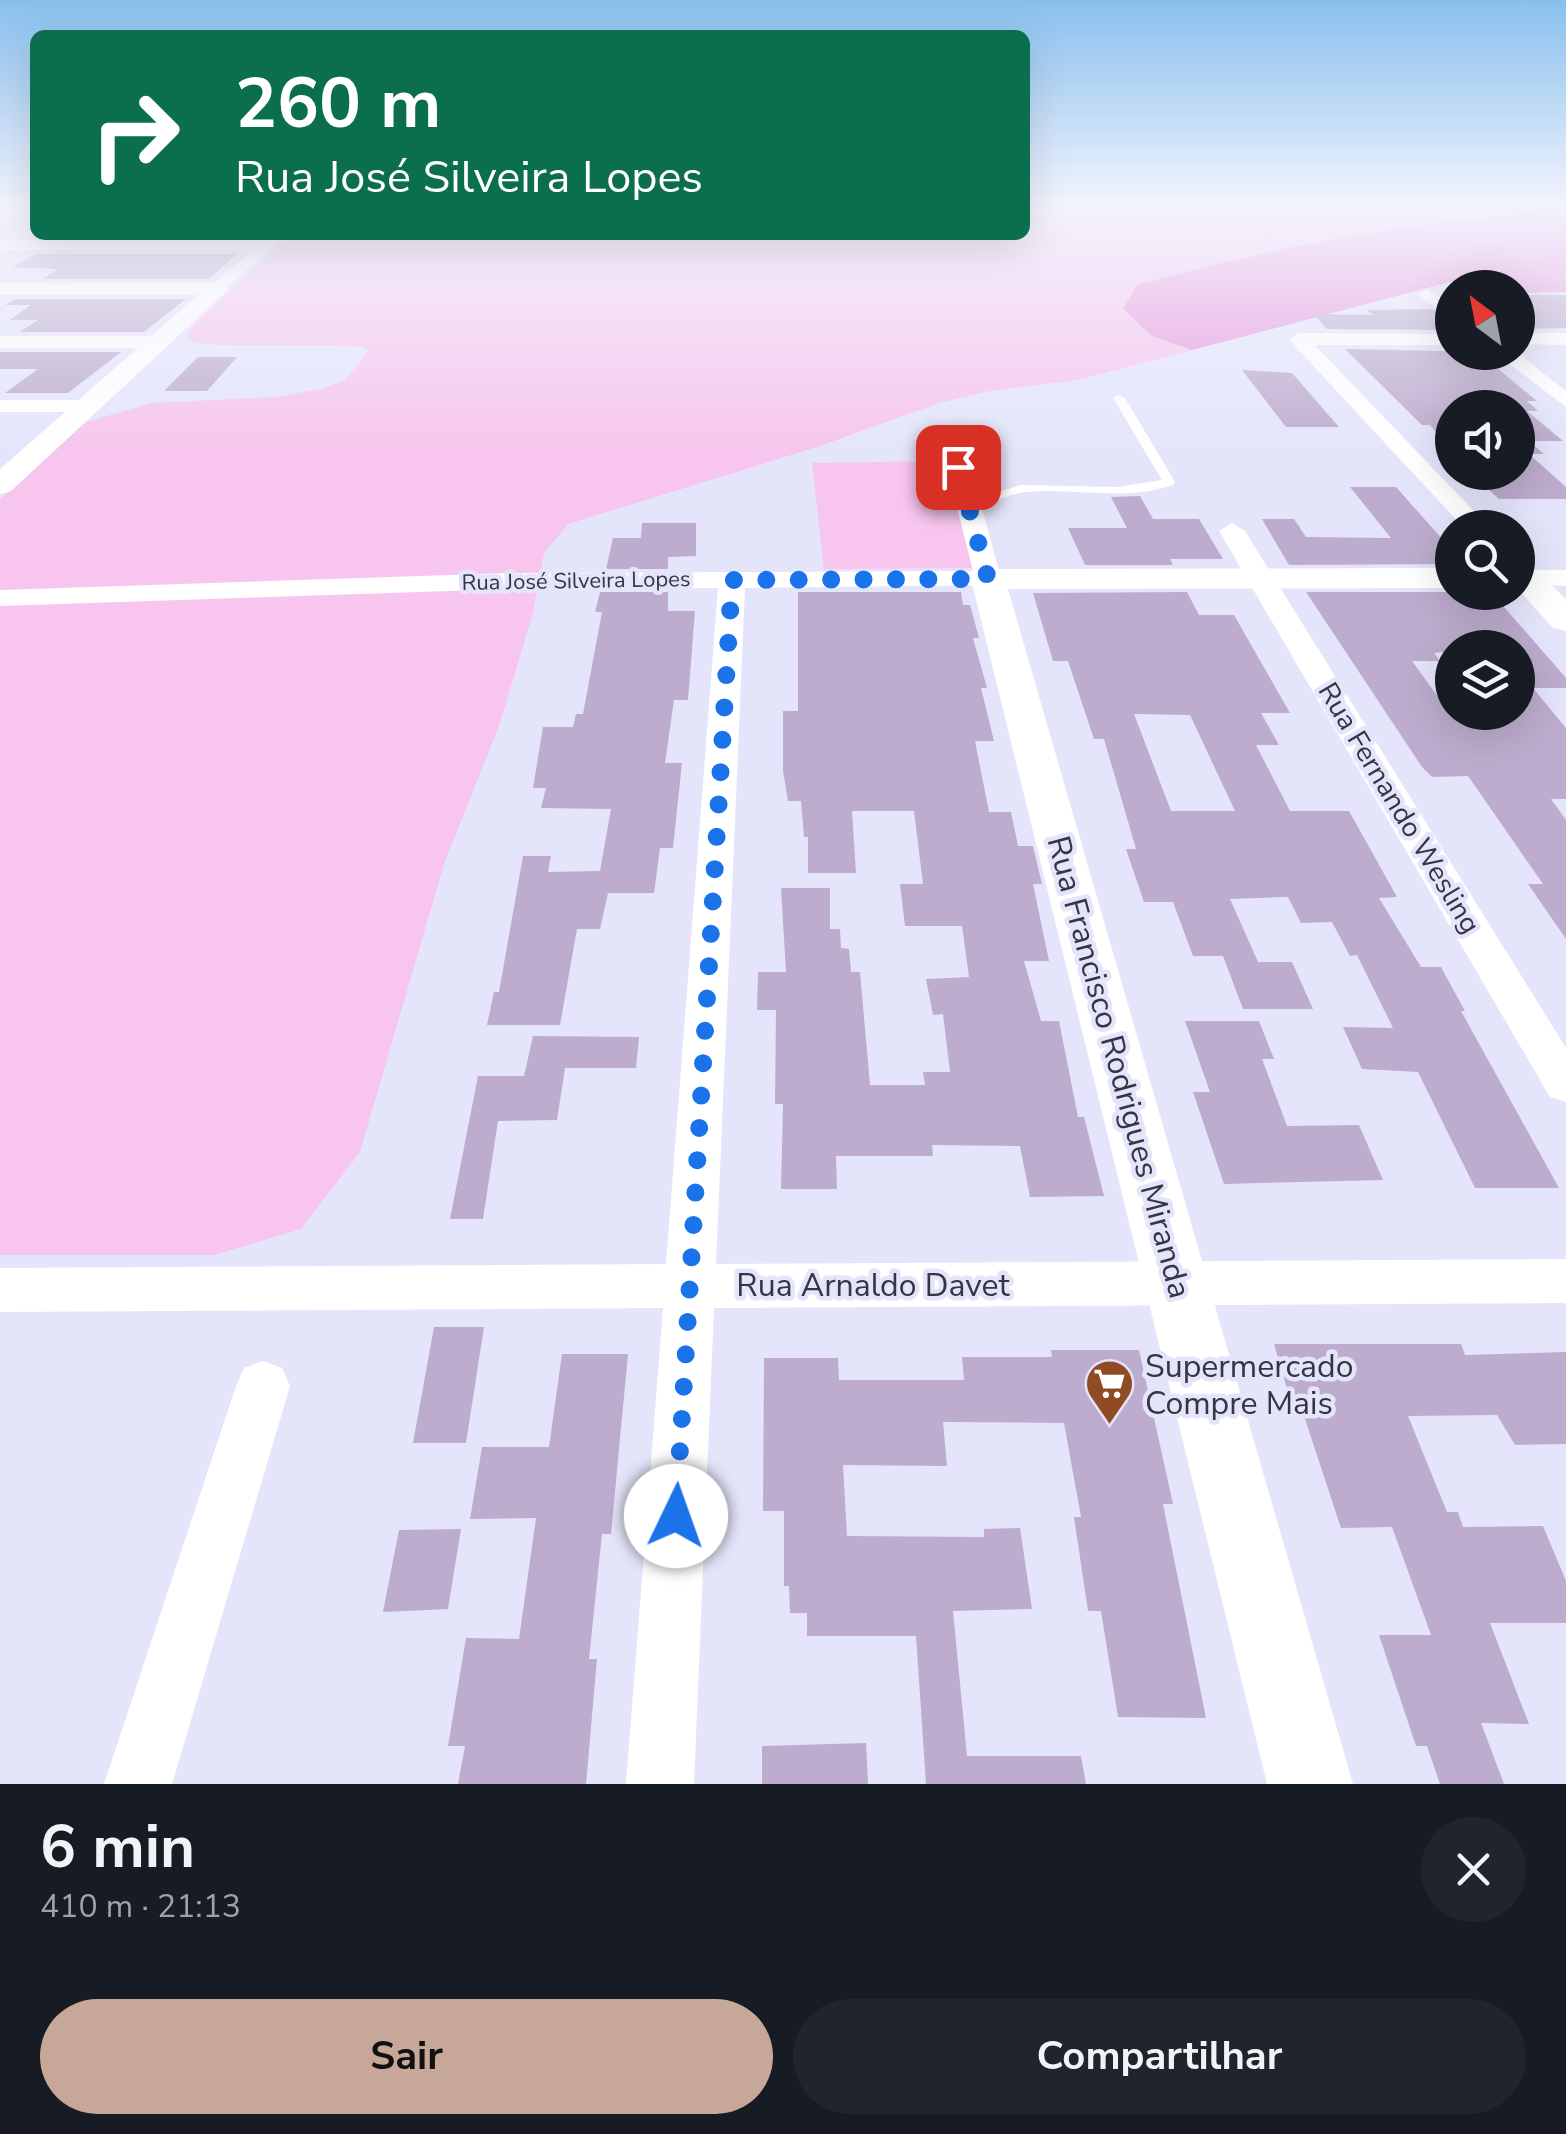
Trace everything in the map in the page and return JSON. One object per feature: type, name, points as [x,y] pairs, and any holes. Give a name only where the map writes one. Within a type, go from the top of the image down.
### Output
[{"type":"street","points":[[0,289],[218,290]]},
{"type":"street","points":[[0,484],[218,290]]},
{"type":"street","points":[[1428,294],[1435,300]]},
{"type":"street","points":[[1435,339],[1299,338],[1461,510]]},
{"type":"street","points":[[1535,339],[1566,339]]},
{"type":"street","points":[[0,342],[160,342]]},
{"type":"street","points":[[1526,370],[1566,401]]},
{"type":"street","points":[[0,406],[88,406]]},
{"type":"street","name":"Rua Francisco Rodrigues Miranda","points":[[958,467],[1310,1784]]},
{"type":"street","name":"Rua Fernando Wesling","points":[[1232,531],[1566,1085]]},
{"type":"street","points":[[1535,576],[1566,578]]},
{"type":"street","name":"Rua José Silveira Lopes","points":[[0,598],[510,581],[1435,578]]},
{"type":"street","points":[[660,1784],[732,580]]},
{"type":"street","points":[[1535,590],[1566,620]]},
{"type":"street","name":"Rua Arnaldo Davet","points":[[0,1290],[1566,1282]]},
{"type":"street","points":[[138,1784],[263,1386]]},
{"type":"lane","points":[[969,506],[1024,488],[1132,489],[1156,488],[1169,482],[1119,398]]},
{"type":"shaded area","points":[[233,288],[1135,288],[1123,309],[1152,336],[1192,350],[1078,380],[990,391],[939,403],[817,447],[568,524],[544,553],[533,613],[499,726],[444,864],[360,1152],[301,1229],[214,1255],[0,1255],[0,500],[80,424],[151,403],[276,397],[320,389],[345,380],[368,352],[363,346],[194,342],[186,336]]},
{"type":"shaded area","points":[[1135,288],[1426,288],[1192,350],[1152,336],[1123,309]]},
{"type":"shaded area","points":[[1535,288],[1566,288],[1566,292],[1535,293]]},
{"type":"shaded area","points":[[943,461],[974,568],[824,569],[812,463]]},
{"type":"building","points":[[1535,295],[1566,295],[1566,328],[1535,329]]},
{"type":"building","points":[[15,299],[186,299],[144,332],[20,332],[38,320],[10,320],[31,305],[5,305]]},
{"type":"building","points":[[1432,309],[1435,330],[1327,329],[1313,314],[1373,315],[1367,310]]},
{"type":"building","points":[[1345,349],[1435,351],[1435,370],[1499,370],[1524,390],[1435,390],[1435,431],[1430,425],[1422,425]]},
{"type":"building","points":[[0,352],[121,352],[68,393],[5,393],[38,369],[0,369]]},
{"type":"building","points":[[198,357],[237,357],[207,391],[164,391]]},
{"type":"building","points":[[1242,370],[1292,373],[1339,427],[1286,427]]},
{"type":"building","points":[[1535,418],[1563,441],[1535,441]]},
{"type":"building","points":[[1535,459],[1566,487],[1566,499],[1499,499],[1489,490],[1535,490]]},
{"type":"building","points":[[1350,487],[1396,487],[1435,531],[1435,564],[1289,565],[1262,519],[1294,519],[1306,537],[1391,538]]},
{"type":"building","points":[[1140,496],[1153,519],[1199,519],[1223,559],[1170,559],[1173,565],[1085,565],[1068,528],[1127,528],[1111,497]]},
{"type":"building","points":[[642,523],[696,523],[696,556],[668,557],[668,569],[606,569],[613,538],[641,538]]},
{"type":"building","points":[[600,592],[668,592],[668,611],[695,611],[688,700],[674,700],[665,763],[682,763],[673,848],[660,848],[654,893],[608,893],[600,929],[577,929],[560,1025],[487,1025],[494,992],[499,992],[523,856],[551,856],[548,872],[600,871],[611,809],[541,808],[546,788],[533,788],[543,727],[573,727],[576,714],[583,714],[602,612],[595,612]]},
{"type":"building","points":[[798,592],[961,592],[963,605],[970,605],[979,638],[973,638],[987,688],[981,688],[994,741],[975,741],[989,812],[1011,812],[1018,846],[1033,846],[1042,884],[1033,884],[1049,961],[1024,961],[1041,1021],[1059,1021],[1078,1117],[1084,1117],[1104,1196],[1030,1197],[1020,1146],[932,1145],[933,1156],[836,1156],[837,1189],[781,1189],[783,1104],[775,1104],[776,1010],[757,1010],[758,972],[786,972],[781,888],[830,888],[830,929],[840,929],[841,948],[849,949],[851,972],[860,972],[870,1085],[925,1085],[923,1072],[950,1072],[943,1014],[933,1015],[926,979],[969,977],[962,926],[905,926],[900,884],[923,884],[914,811],[852,811],[856,873],[808,873],[808,837],[804,837],[801,801],[788,801],[783,771],[783,711],[798,711]]},
{"type":"building","points":[[1187,592],[1199,615],[1234,615],[1290,713],[1261,713],[1279,745],[1256,745],[1290,811],[1349,811],[1397,897],[1379,898],[1421,967],[1441,967],[1465,1011],[1461,1011],[1559,1188],[1475,1188],[1418,1072],[1362,1069],[1343,1027],[1393,1028],[1357,955],[1350,956],[1332,922],[1301,923],[1288,897],[1230,899],[1258,962],[1292,962],[1313,1009],[1243,1009],[1223,956],[1193,956],[1173,902],[1144,902],[1126,849],[1136,849],[1104,739],[1094,739],[1068,661],[1053,661],[1033,593]],"holes":[[[1134,714],[1190,715],[1235,811],[1171,811]]]},
{"type":"building","points":[[1306,592],[1435,592],[1435,610],[1507,610],[1524,630],[1435,630],[1435,661],[1412,661],[1435,693],[1435,730],[1535,730],[1535,690],[1566,728],[1566,799],[1551,799],[1566,820],[1566,939],[1528,884],[1543,884],[1468,776],[1432,777]]},
{"type":"building","points":[[1535,642],[1566,678],[1566,688],[1535,688]]},
{"type":"building","points":[[1185,1021],[1259,1021],[1274,1059],[1262,1059],[1287,1126],[1359,1125],[1383,1180],[1224,1184],[1193,1092],[1210,1092]]},
{"type":"building","points":[[533,1036],[639,1037],[636,1068],[565,1068],[557,1120],[498,1121],[483,1219],[450,1219],[478,1076],[524,1076]]},
{"type":"building","points":[[434,1327],[484,1327],[466,1443],[413,1443]]},
{"type":"building","points":[[1274,1344],[1461,1344],[1465,1355],[1566,1352],[1566,1444],[1515,1445],[1497,1415],[1408,1416],[1447,1512],[1458,1512],[1463,1527],[1543,1526],[1566,1581],[1566,1623],[1490,1623],[1529,1724],[1481,1723],[1504,1784],[1440,1784],[1427,1746],[1416,1746],[1379,1635],[1431,1635],[1392,1527],[1341,1528],[1304,1416],[1295,1416]]},
{"type":"building","points":[[1051,1350],[1139,1350],[1173,1504],[1163,1504],[1206,1718],[1118,1717],[1101,1611],[1088,1611],[1074,1517],[1081,1517],[1064,1423],[943,1422],[947,1466],[843,1465],[847,1536],[984,1537],[984,1529],[1020,1528],[1032,1609],[953,1611],[967,1756],[1081,1756],[1086,1784],[926,1784],[916,1636],[807,1636],[807,1613],[790,1613],[789,1586],[784,1586],[784,1511],[763,1511],[764,1358],[838,1358],[839,1380],[964,1380],[962,1357],[1052,1357]]},
{"type":"building","points":[[562,1354],[628,1354],[611,1534],[602,1534],[589,1659],[597,1659],[586,1784],[458,1784],[465,1746],[448,1746],[466,1638],[519,1639],[536,1518],[470,1519],[482,1447],[549,1447]]},
{"type":"building","points":[[461,1529],[448,1609],[383,1612],[399,1530]]},
{"type":"building","points":[[866,1743],[868,1784],[762,1784],[762,1746]]},
{"type":"place","name":"Supermercado Compre Mais","points":[[1110,1426]]},
{"type":"route","points":[[676,1516],[732,580],[988,579],[958,467]]}]
